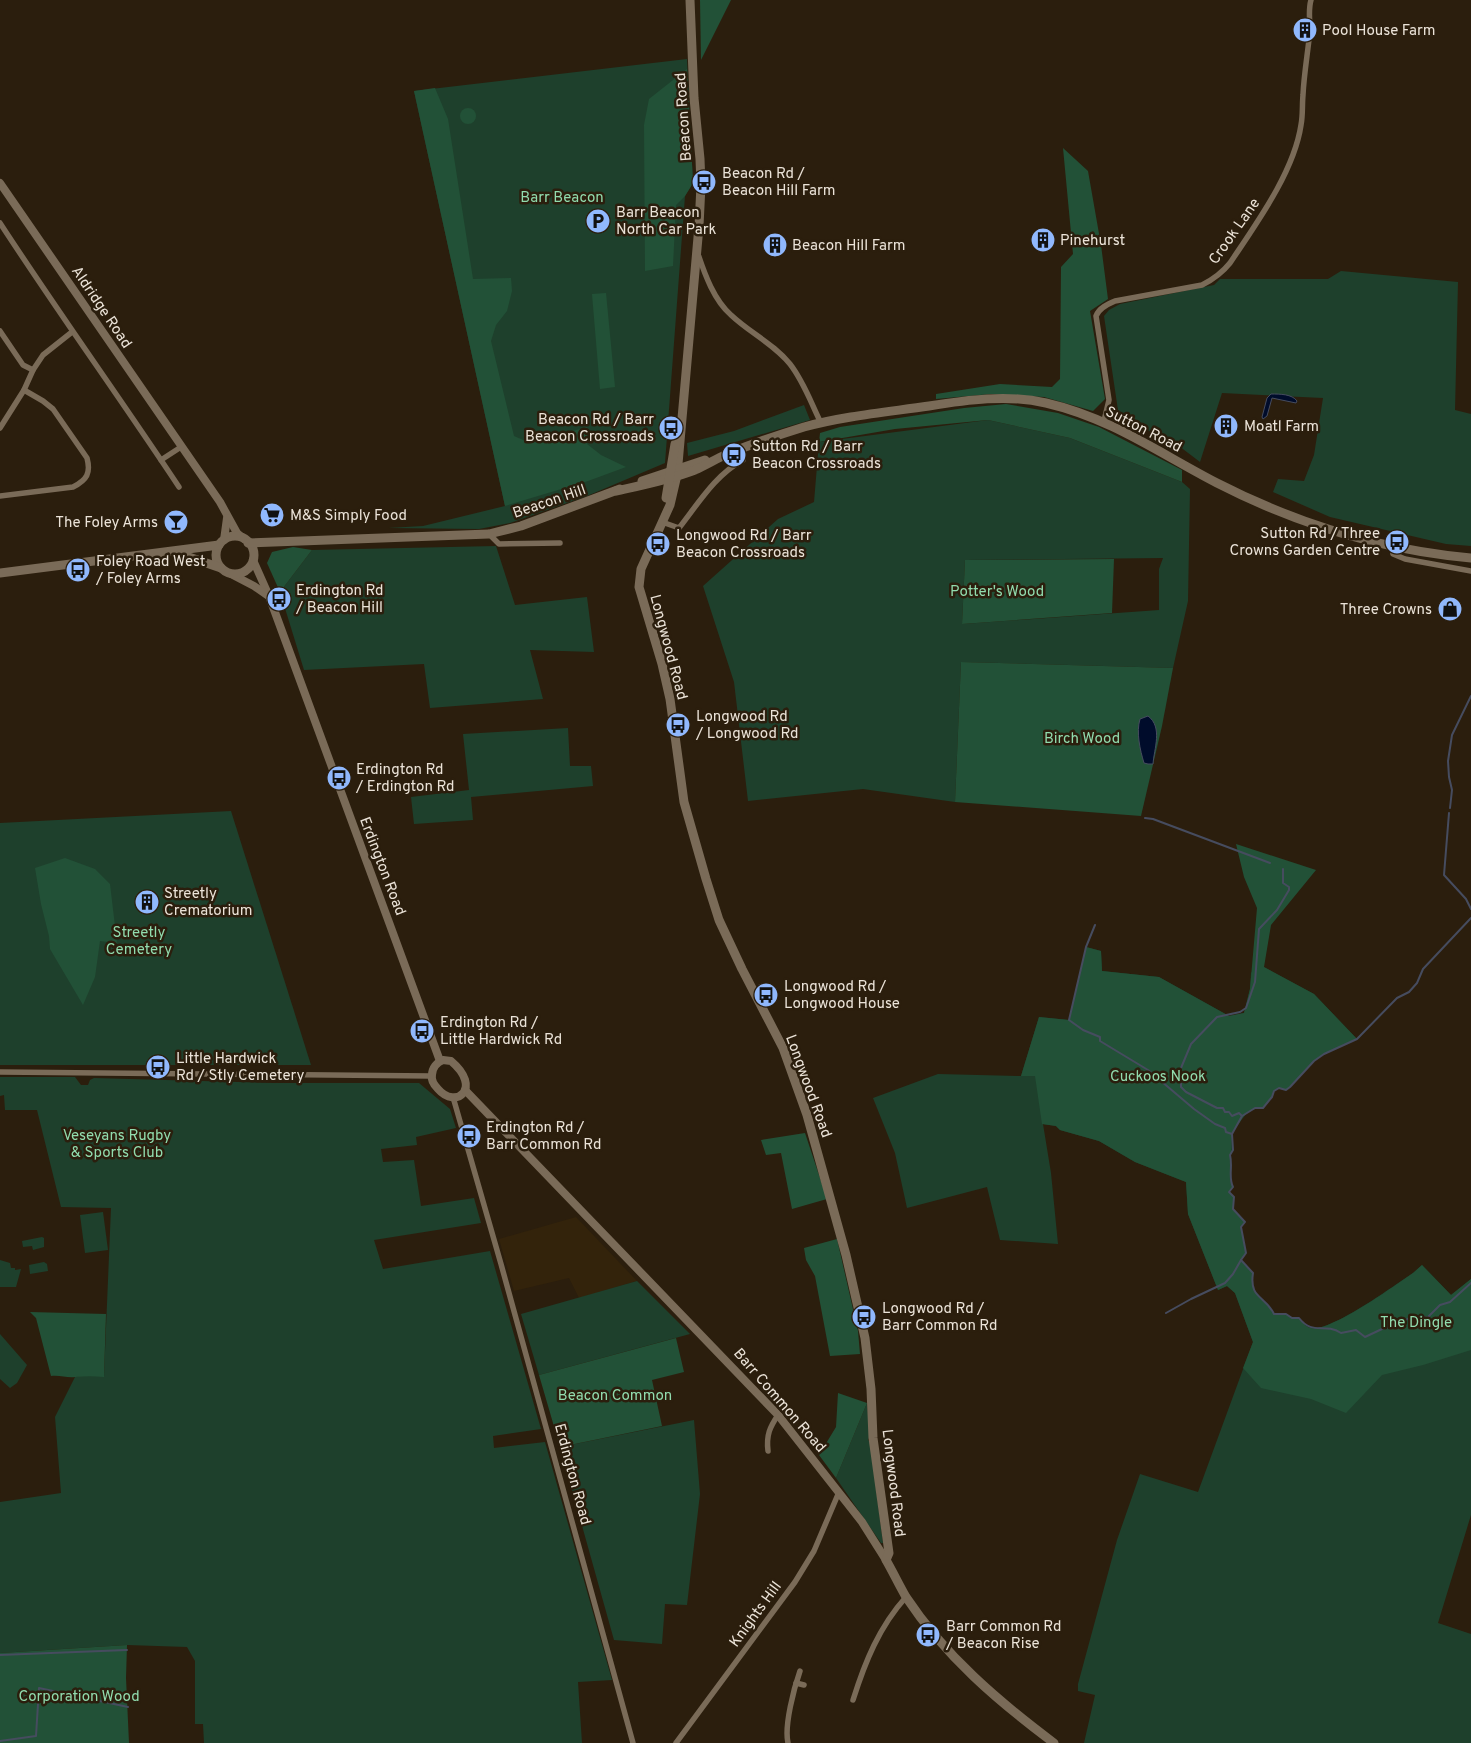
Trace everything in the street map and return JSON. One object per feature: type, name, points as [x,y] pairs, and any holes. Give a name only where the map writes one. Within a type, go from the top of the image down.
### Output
[{"type":"main road","name":"Beacon Road","points":[[674,473],[682,431],[682,412],[697,252],[700,176],[694,98],[690,0]]},
{"type":"main road","name":"Sutton Road","points":[[674,473],[821,423],[944,404],[992,399],[1013,399],[1045,403],[1104,421],[1213,481],[1262,503],[1346,536],[1392,547],[1471,558]]},
{"type":"main road","name":"Beacon Hill","points":[[246,541],[274,542],[489,534],[521,526],[616,491],[674,473]]},
{"type":"main road","name":"Longwood Road","points":[[674,473],[670,504],[642,569],[639,587],[662,664],[670,699],[684,802],[719,920],[742,969],[784,1048],[807,1115],[846,1255],[866,1338],[873,1438],[889,1554],[886,1560]]},
{"type":"main road","points":[[0,574],[170,551],[221,543],[236,537],[246,541],[254,558]]},
{"type":"main road","points":[[170,551],[221,568],[231,574],[238,574],[245,571],[254,558],[265,547],[274,542]]},
{"type":"main road","points":[[221,543],[216,554],[221,568]]},
{"type":"main road","name":"Barr Common Road","points":[[886,1560],[906,1597],[950,1653],[972,1676],[1054,1743]]},
{"type":"street","name":"Crook Lane","points":[[1104,421],[1109,400],[1096,316],[1106,305],[1115,301],[1202,284],[1213,280],[1224,270],[1234,256],[1270,200],[1290,162],[1297,144],[1301,124],[1311,0]]},
{"type":"street","name":"Aldridge Road","points":[[0,183],[220,502],[227,518],[237,533],[246,541]]},
{"type":"street","points":[[0,223],[72,332],[179,487]]},
{"type":"street","points":[[697,252],[709,284],[730,315],[776,349],[790,364],[801,380],[821,423]]},
{"type":"street","points":[[0,331],[23,365],[33,370]]},
{"type":"street","points":[[0,428],[43,355],[72,332]]},
{"type":"street","points":[[0,496],[73,487],[83,482],[88,476],[87,458],[53,409],[24,390]]},
{"type":"street","points":[[161,460],[181,447]]},
{"type":"street","points":[[662,522],[679,528],[719,477],[743,460]]},
{"type":"street","points":[[221,543],[227,518]]},
{"type":"street","name":"Beacon Hill","points":[[489,534],[499,544],[560,543]]},
{"type":"street","name":"Sutton Road","points":[[1392,547],[1393,554],[1405,559],[1471,571]]},
{"type":"street","name":"Erdington Road","points":[[254,558],[440,1061]]},
{"type":"street","points":[[231,574],[269,596]]},
{"type":"street","points":[[440,1061],[451,1061],[462,1071],[467,1082],[465,1090],[459,1096],[448,1097],[436,1087],[431,1076],[436,1064],[440,1061]]},
{"type":"street","points":[[0,1072],[431,1076]]},
{"type":"street","name":"Barr Common Road","points":[[465,1090],[778,1415],[862,1522],[886,1560]]},
{"type":"street","name":"Erdington Road","points":[[453,1097],[633,1743]]},
{"type":"street","points":[[768,1450],[768,1430],[778,1415]]},
{"type":"street","name":"Knights Hill","points":[[676,1743],[795,1582],[814,1551],[839,1492]]},
{"type":"street","points":[[853,1700],[864,1666],[877,1636],[895,1608],[906,1597]]},
{"type":"street","points":[[788,1743],[786,1733],[800,1672]]},
{"type":"street","points":[[796,1683],[804,1685]]},
{"type":"shaded area","points":[[576,1217],[637,1281],[579,1298],[569,1278],[514,1291],[499,1239]]},
{"type":"green space","points":[[700,0],[731,0],[701,60]]},
{"type":"green space","name":"Barr Beacon","points":[[687,59],[693,183],[685,196],[665,463],[587,496],[510,523],[479,529],[388,528],[423,526],[505,506],[414,91]]},
{"type":"green space","points":[[687,69],[693,183],[685,196],[676,205],[673,266],[645,271],[644,125],[649,99]]},
{"type":"green space","points":[[435,88],[448,119],[473,279],[511,278],[512,291],[507,311],[496,325],[491,341],[514,436],[530,443],[587,427],[587,444],[601,455],[626,467],[588,481],[505,506],[414,91]]},
{"type":"green space","points":[[468,108],[474,110],[476,116],[474,122],[468,124],[462,122],[460,116],[462,110]]},
{"type":"green space","points":[[1063,148],[1088,171],[1101,245],[1108,299],[1090,311],[1105,399],[1093,411],[1044,397],[991,394],[936,399],[936,394],[1000,384],[1052,387],[1060,379],[1061,267],[1073,254]]},
{"type":"green space","points":[[1341,271],[1458,282],[1455,410],[1471,414],[1471,546],[1446,544],[1330,517],[1273,492],[1278,479],[1304,481],[1314,455],[1323,398],[1222,393],[1200,462],[1175,443],[1119,417],[1104,316],[1109,310],[1120,304],[1214,285],[1220,279],[1328,279]]},
{"type":"green space","points":[[606,293],[615,387],[600,389],[592,294]]},
{"type":"green space","points":[[1006,404],[1058,413],[1099,427],[1182,470],[1182,482],[1070,438],[988,420],[895,429],[819,442],[820,433],[840,427],[964,408]]},
{"type":"green space","points":[[804,405],[810,420],[688,456],[687,443],[734,431]]},
{"type":"green space","points":[[988,420],[1070,438],[1182,482],[1190,489],[1188,601],[1173,668],[961,662],[955,802],[863,789],[748,801],[734,682],[703,586],[778,519],[814,502],[819,442]],"holes":[[[1163,558],[1159,569],[1159,610],[962,624],[965,560]]]},
{"type":"green space","points":[[496,546],[515,605],[587,597],[594,652],[530,650],[543,699],[430,708],[424,664],[304,670],[280,592],[312,550]]},
{"type":"green space","points":[[293,547],[312,550],[280,592],[267,563],[272,552]]},
{"type":"green space","name":"Potter's Wood","points":[[1114,559],[1112,613],[962,624],[965,560]]},
{"type":"green space","name":"Birch Wood","points":[[961,662],[1173,668],[1162,726],[1141,816],[955,802]]},
{"type":"green space","points":[[568,728],[570,766],[591,766],[593,786],[471,797],[473,820],[414,824],[411,797],[469,790],[463,734]]},
{"type":"green space","name":"Streetly Cemetery","points":[[231,811],[311,1065],[0,1065],[0,823]]},
{"type":"green space","name":"Cuckoos Nook","points":[[1236,844],[1316,870],[1271,925],[1264,967],[1314,994],[1357,1039],[1324,1054],[1314,1061],[1290,1087],[1286,1090],[1279,1088],[1274,1091],[1272,1097],[1263,1108],[1252,1110],[1233,1131],[1230,1155],[1233,1187],[1229,1192],[1234,1197],[1233,1209],[1245,1222],[1241,1227],[1246,1253],[1241,1260],[1253,1273],[1253,1288],[1274,1314],[1286,1314],[1292,1318],[1299,1318],[1311,1328],[1333,1323],[1347,1316],[1392,1288],[1422,1265],[1451,1295],[1471,1279],[1471,1350],[1382,1375],[1346,1413],[1311,1399],[1261,1388],[1243,1368],[1253,1342],[1235,1293],[1227,1286],[1218,1290],[1188,1214],[1186,1182],[1135,1162],[1099,1141],[1060,1130],[1056,1126],[1042,1124],[1035,1076],[1021,1076],[1039,1017],[1069,1020],[1086,947],[1101,951],[1102,971],[1159,977],[1229,1016],[1244,1013],[1250,989],[1257,908],[1244,877]]},
{"type":"green space","points":[[65,858],[95,869],[110,884],[117,943],[100,941],[95,977],[83,1005],[50,949],[35,868]]},
{"type":"green space","name":"The Dingle","points":[[1086,947],[1101,951],[1102,971],[1159,977],[1229,1016],[1244,1013],[1250,989],[1251,973],[1258,964],[1314,994],[1357,1039],[1324,1054],[1314,1061],[1286,1090],[1279,1088],[1274,1091],[1272,1097],[1263,1108],[1255,1108],[1242,1116],[1232,1134],[1233,1150],[1230,1155],[1233,1187],[1229,1192],[1234,1197],[1233,1209],[1245,1222],[1241,1227],[1246,1253],[1241,1260],[1253,1273],[1251,1284],[1255,1293],[1258,1294],[1260,1299],[1274,1314],[1286,1314],[1292,1318],[1299,1318],[1311,1328],[1333,1323],[1347,1316],[1391,1288],[1422,1265],[1451,1295],[1471,1279],[1471,1515],[1438,1623],[1471,1634],[1471,1743],[1084,1743],[1095,1695],[1078,1691],[1078,1684],[1117,1540],[1140,1474],[1198,1492],[1253,1342],[1235,1293],[1227,1286],[1218,1290],[1188,1214],[1186,1182],[1135,1162],[1099,1141],[1060,1130],[1056,1126],[1043,1124],[1051,1173],[1058,1244],[1000,1240],[987,1187],[907,1208],[895,1153],[873,1098],[938,1074],[1021,1076],[1039,1017],[1069,1020]]},
{"type":"green space","name":"Veseyans Rugby & Sports Club","points":[[0,1077],[75,1077],[81,1085],[88,1085],[90,1080],[94,1078],[273,1083],[419,1083],[450,1109],[456,1128],[416,1137],[417,1145],[381,1149],[383,1162],[414,1160],[421,1206],[474,1198],[481,1223],[374,1240],[383,1269],[490,1251],[541,1429],[493,1436],[494,1448],[545,1442],[612,1680],[578,1682],[582,1743],[204,1743],[203,1724],[195,1724],[195,1661],[187,1647],[127,1645],[0,1653],[0,1502],[61,1493],[55,1417],[75,1377],[104,1376],[111,1208],[61,1207],[37,1110],[5,1110],[4,1095],[0,1096]]},
{"type":"green space","points":[[805,1133],[827,1199],[792,1209],[781,1153],[766,1155],[761,1140]]},
{"type":"green space","points":[[103,1212],[108,1250],[85,1253],[80,1215]]},
{"type":"green space","points":[[44,1238],[44,1247],[33,1250],[32,1246],[23,1247],[22,1241]]},
{"type":"green space","points":[[837,1239],[858,1331],[860,1354],[830,1356],[815,1276],[806,1260],[804,1248]]},
{"type":"green space","points":[[0,1260],[10,1263],[11,1268],[15,1268],[15,1270],[21,1269],[16,1287],[0,1287]]},
{"type":"green space","points":[[44,1262],[47,1264],[48,1271],[30,1274],[29,1265]]},
{"type":"green space","points":[[637,1281],[690,1334],[539,1375],[521,1314]]},
{"type":"green space","points":[[30,1312],[106,1314],[104,1377],[51,1376],[36,1318]]},
{"type":"green space","points":[[0,1334],[27,1365],[17,1383],[10,1388],[0,1379]]},
{"type":"green space","name":"Beacon Common","points":[[676,1338],[684,1372],[652,1380],[662,1426],[560,1447],[539,1375]]},
{"type":"green space","points":[[838,1393],[867,1403],[836,1478],[819,1455],[836,1427]]},
{"type":"green space","points":[[867,1403],[870,1435],[868,1440],[870,1442],[883,1543],[881,1543],[836,1478]]},
{"type":"green space","points":[[694,1420],[700,1494],[687,1605],[665,1604],[662,1644],[614,1640],[560,1447]]},
{"type":"green space","name":"Corporation Wood","points":[[127,1645],[126,1678],[129,1743],[0,1743],[0,1653]]},
{"type":"water","points":[[1271,394],[1282,394],[1297,401],[1296,403],[1272,398],[1267,416],[1263,419],[1267,398]]},
{"type":"water","points":[[1148,716],[1153,721],[1156,732],[1153,764],[1144,763],[1139,741],[1140,719]]},
{"type":"waterway","points":[[1450,808],[1452,790],[1448,761],[1452,735],[1471,696]]},
{"type":"waterway","points":[[1449,813],[1444,875],[1466,899],[1471,909]]},
{"type":"waterway","points":[[1145,818],[1153,819],[1270,863]]},
{"type":"waterway","points":[[1283,869],[1283,883],[1289,887],[1289,890],[1277,910],[1259,929],[1255,982],[1246,1008],[1240,1012],[1217,1017],[1191,1044],[1181,1068],[1181,1087],[1186,1092],[1217,1108],[1223,1108],[1225,1112],[1229,1112],[1232,1116],[1239,1113],[1242,1116],[1232,1134],[1233,1150],[1230,1155],[1233,1187],[1229,1192],[1234,1197],[1233,1209],[1245,1222],[1241,1227],[1246,1253],[1241,1260],[1253,1273],[1253,1288],[1274,1314],[1286,1314],[1292,1318],[1299,1318],[1314,1328],[1335,1330],[1341,1333],[1356,1330],[1365,1337],[1382,1329],[1400,1324],[1409,1318],[1428,1317],[1440,1305],[1450,1302],[1471,1283]]},
{"type":"waterway","points":[[1242,1116],[1255,1108],[1263,1108],[1272,1097],[1274,1091],[1279,1088],[1286,1090],[1314,1061],[1324,1054],[1357,1039],[1397,998],[1409,992],[1417,983],[1423,969],[1471,918]]},
{"type":"waterway","points":[[1095,925],[1086,947],[1069,1020],[1083,1030],[1100,1037],[1100,1041],[1148,1070],[1194,1109],[1215,1124],[1225,1128],[1226,1132],[1232,1134]]},
{"type":"waterway","points":[[1166,1313],[1225,1283],[1241,1260]]},
{"type":"waterway","points":[[0,1655],[127,1650]]},
{"type":"waterway","points":[[0,1741],[36,1736],[39,1688],[128,1707]]},
{"type":"place","name":"Pool House Farm","points":[[1305,30]]},
{"type":"place","name":"Beacon Rd / Beacon Hill Farm","points":[[704,182]]},
{"type":"place","name":"Barr Beacon North Car Park","points":[[598,221]]},
{"type":"place","name":"Pinehurst","points":[[1043,240]]},
{"type":"place","name":"Beacon Hill Farm","points":[[775,245]]},
{"type":"place","name":"Moatl Farm","points":[[1226,426]]},
{"type":"place","name":"Beacon Rd / Barr Beacon Crossroads","points":[[671,428]]},
{"type":"place","name":"Sutton Rd / Barr Beacon Crossroads","points":[[734,455]]},
{"type":"place","name":"M&S Simply Food","points":[[272,515]]},
{"type":"place","name":"The Foley Arms","points":[[176,522]]},
{"type":"place","name":"Sutton Rd / Three Crowns Garden Centre","points":[[1397,542]]},
{"type":"place","name":"Longwood Rd / Barr Beacon Crossroads","points":[[658,544]]},
{"type":"place","name":"Foley Road West / Foley Arms","points":[[78,570]]},
{"type":"place","name":"Erdington Rd / Beacon Hill","points":[[279,599]]},
{"type":"place","name":"Three Crowns","points":[[1450,609]]},
{"type":"place","name":"Longwood Rd / Longwood Rd","points":[[678,725]]},
{"type":"place","name":"Erdington Rd / Erdington Rd","points":[[339,778]]},
{"type":"place","name":"Streetly Crematorium","points":[[147,902]]},
{"type":"place","name":"Longwood Rd / Longwood House","points":[[766,995]]},
{"type":"place","name":"Erdington Rd / Little Hardwick Rd","points":[[422,1031]]},
{"type":"place","name":"Little Hardwick Rd / Stly Cemetery","points":[[158,1067]]},
{"type":"place","name":"Erdington Rd / Barr Common Rd","points":[[469,1136]]},
{"type":"place","name":"Longwood Rd / Barr Common Rd","points":[[864,1317]]},
{"type":"place","name":"Barr Common Rd / Beacon Rise","points":[[928,1635]]}]
